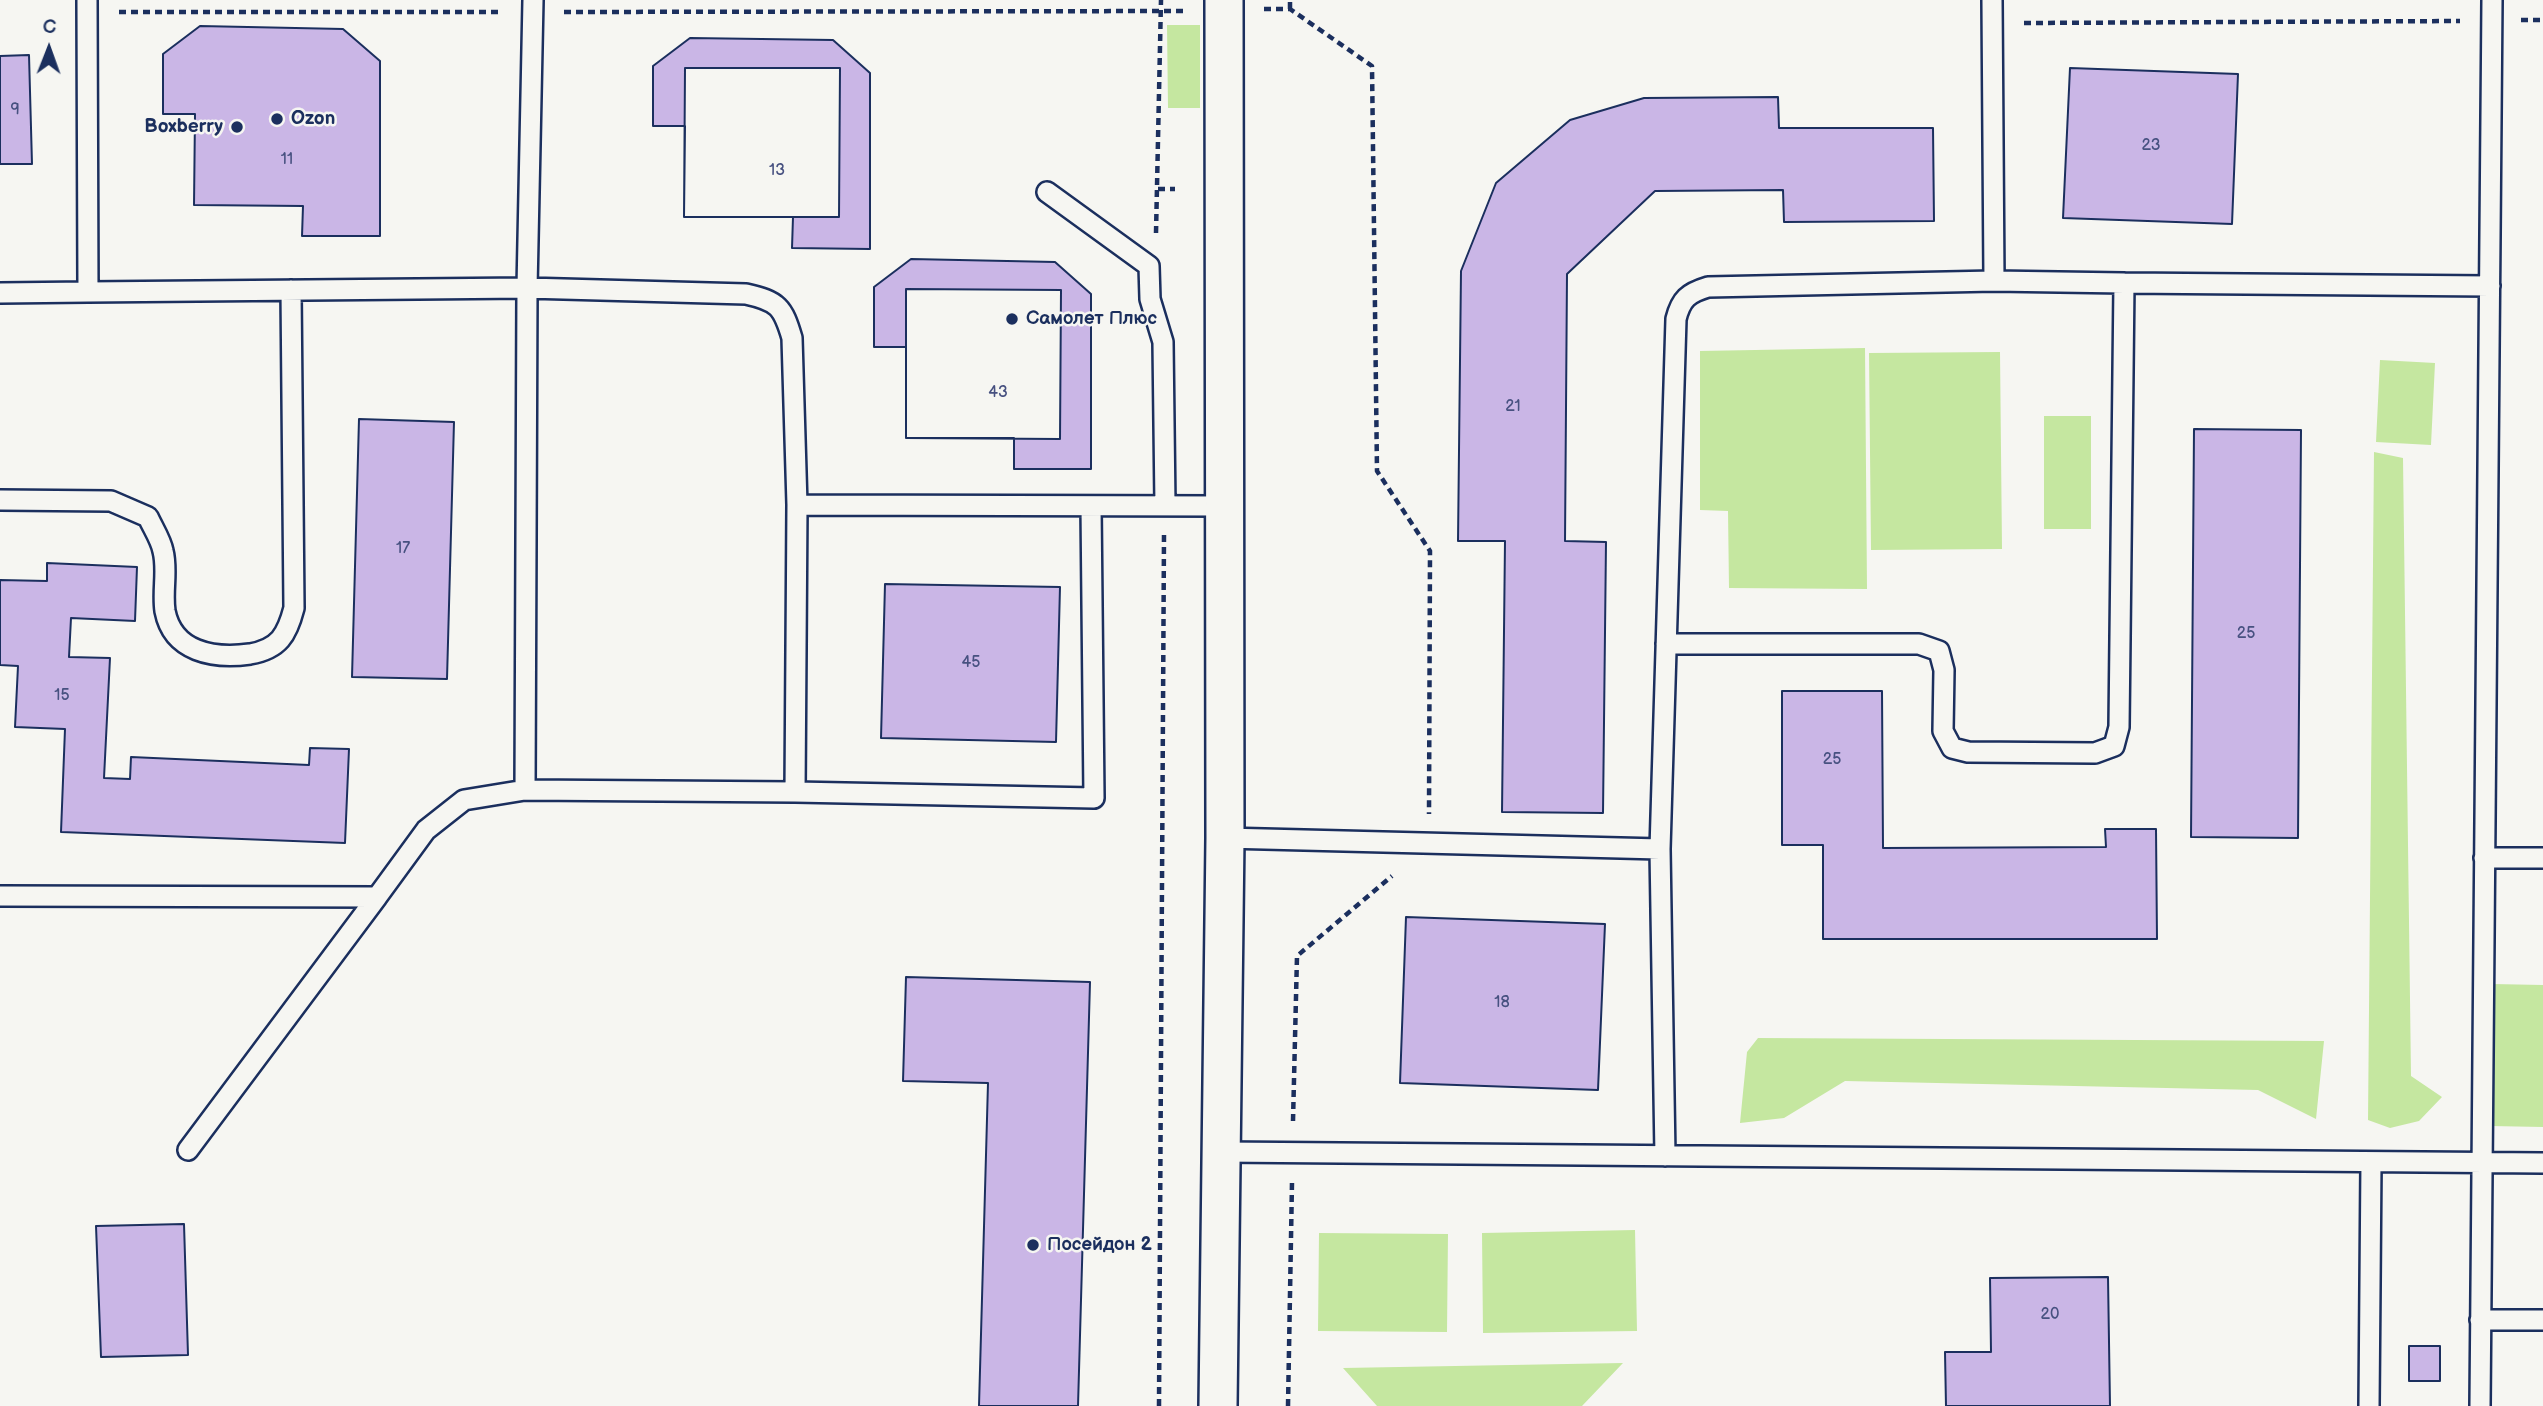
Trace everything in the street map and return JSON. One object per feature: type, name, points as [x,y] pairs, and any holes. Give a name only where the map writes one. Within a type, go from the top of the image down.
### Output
[{"type":"street","points":[[1218,1406],[1225,838],[1224,0]]},
{"type":"lane","points":[[1992,0],[1994,281]]},
{"type":"lane","points":[[2480,1406],[2492,0]]},
{"type":"lane","points":[[87,6],[88,292]]},
{"type":"lane","points":[[525,790],[527,288],[533,6]]},
{"type":"lane","points":[[1047,191],[1149,266],[1150,299],[1163,342],[1165,506]]},
{"type":"lane","points":[[1665,1156],[1660,849],[1676,319],[1680,303],[1692,291],[1707,287],[1994,281],[2490,286]]},
{"type":"lane","points":[[1666,644],[1919,644],[1939,651],[1944,670],[1943,731],[1952,748],[1968,752],[2095,754],[2114,746],[2119,727],[2124,283]]},
{"type":"lane","points":[[0,293],[527,288],[746,293],[769,299],[786,316],[792,338],[797,505],[795,792]]},
{"type":"lane","points":[[0,500],[111,501],[148,517],[163,552],[165,610],[171,631],[187,647],[209,653],[248,654],[271,648],[288,631],[294,608],[290,290]]},
{"type":"lane","points":[[797,505],[1223,506]]},
{"type":"lane","points":[[188,1150],[426,830],[464,800],[525,790],[1094,798],[1091,506]]},
{"type":"lane","points":[[1225,838],[1660,849]]},
{"type":"lane","points":[[2484,858],[2543,858]]},
{"type":"lane","points":[[0,896],[377,897]]},
{"type":"lane","points":[[1221,1152],[2543,1163]]},
{"type":"lane","points":[[2369,1406],[2371,1162]]},
{"type":"lane","points":[[2480,1320],[2543,1320]]},
{"type":"path","points":[[1149,266],[1156,230],[1158,189],[1161,0]]},
{"type":"path","points":[[1288,1406],[1297,956],[1428,844],[1430,551],[1377,471],[1373,66],[1290,9],[1290,0]]},
{"type":"path","points":[[87,6],[1161,11]]},
{"type":"path","points":[[1992,23],[2543,20]]},
{"type":"path","points":[[1158,189],[1175,189]]},
{"type":"path","points":[[1159,1406],[1165,506]]},
{"type":"green space","points":[[1167,25],[1200,25],[1200,108],[1168,108]]},
{"type":"green space","points":[[1865,348],[1867,589],[1729,588],[1728,511],[1700,510],[1700,351]]},
{"type":"green space","points":[[2000,352],[2002,549],[1871,550],[1869,353]]},
{"type":"green space","points":[[2380,360],[2435,363],[2431,445],[2376,442]]},
{"type":"green space","points":[[2044,416],[2091,416],[2091,529],[2044,529]]},
{"type":"green space","points":[[2374,452],[2403,458],[2411,1076],[2442,1097],[2419,1121],[2390,1128],[2368,1120]]},
{"type":"green space","points":[[2492,984],[2543,985],[2543,1127],[2490,1126]]},
{"type":"green space","points":[[1758,1038],[2324,1041],[2316,1119],[2258,1090],[1845,1081],[1784,1118],[1740,1123],[1747,1052]]},
{"type":"green space","points":[[1635,1230],[1637,1331],[1483,1333],[1482,1233]]},
{"type":"green space","points":[[1319,1233],[1448,1234],[1447,1332],[1318,1331]]},
{"type":"green space","points":[[1623,1363],[1582,1406],[1377,1406],[1343,1368]]},
{"type":"building","points":[[200,26],[343,29],[380,61],[380,236],[302,236],[303,206],[194,205],[195,114],[163,114],[163,54]]},
{"type":"building","points":[[690,38],[833,40],[870,73],[870,249],[792,248],[793,217],[684,217],[685,126],[653,126],[653,66]]},
{"type":"building","points":[[29,55],[32,164],[0,164],[0,56]]},
{"type":"building","points":[[685,68],[840,68],[839,217],[684,217]]},
{"type":"building","points":[[2070,68],[2238,74],[2232,224],[2063,218]]},
{"type":"building","points":[[1778,97],[1779,128],[1933,128],[1934,221],[1784,222],[1783,190],[1655,191],[1567,274],[1565,541],[1606,542],[1603,813],[1502,812],[1505,541],[1458,541],[1461,271],[1496,183],[1570,120],[1644,98]]},
{"type":"building","points":[[911,259],[1055,262],[1091,294],[1091,469],[1014,469],[1014,438],[906,438],[906,347],[874,347],[874,287]]},
{"type":"building","points":[[906,289],[1061,290],[1060,439],[906,438]]},
{"type":"building","points":[[359,419],[454,422],[447,679],[352,677]]},
{"type":"building","points":[[2194,429],[2301,430],[2298,838],[2191,837]]},
{"type":"building","points":[[47,563],[137,567],[135,621],[71,618],[69,657],[110,658],[104,778],[130,779],[131,757],[309,765],[310,748],[349,749],[345,843],[61,832],[65,729],[15,727],[18,666],[0,665],[0,580],[47,581]]},
{"type":"building","points":[[885,584],[1060,587],[1056,742],[881,738]]},
{"type":"building","points":[[1782,691],[1882,691],[1883,848],[2106,847],[2105,829],[2156,829],[2157,939],[1823,939],[1823,845],[1782,845]]},
{"type":"building","points":[[1406,917],[1605,924],[1598,1090],[1400,1083]]},
{"type":"building","name":"Посейдон 2","points":[[906,977],[1090,982],[1078,1406],[979,1406],[988,1083],[903,1081]]},
{"type":"building","points":[[184,1224],[188,1355],[101,1357],[96,1226]]},
{"type":"building","points":[[2108,1277],[2110,1406],[1946,1406],[1945,1352],[1991,1352],[1990,1278]]},
{"type":"building","points":[[2409,1346],[2440,1346],[2440,1381],[2409,1381]]},
{"type":"place","name":"Ozon","points":[[277,119]]},
{"type":"place","name":"Boxberry","points":[[237,127]]},
{"type":"place","name":"Самолет Плюс","points":[[1012,319]]},
{"type":"place","name":"Посейдон 2","points":[[1033,1245]]}]
